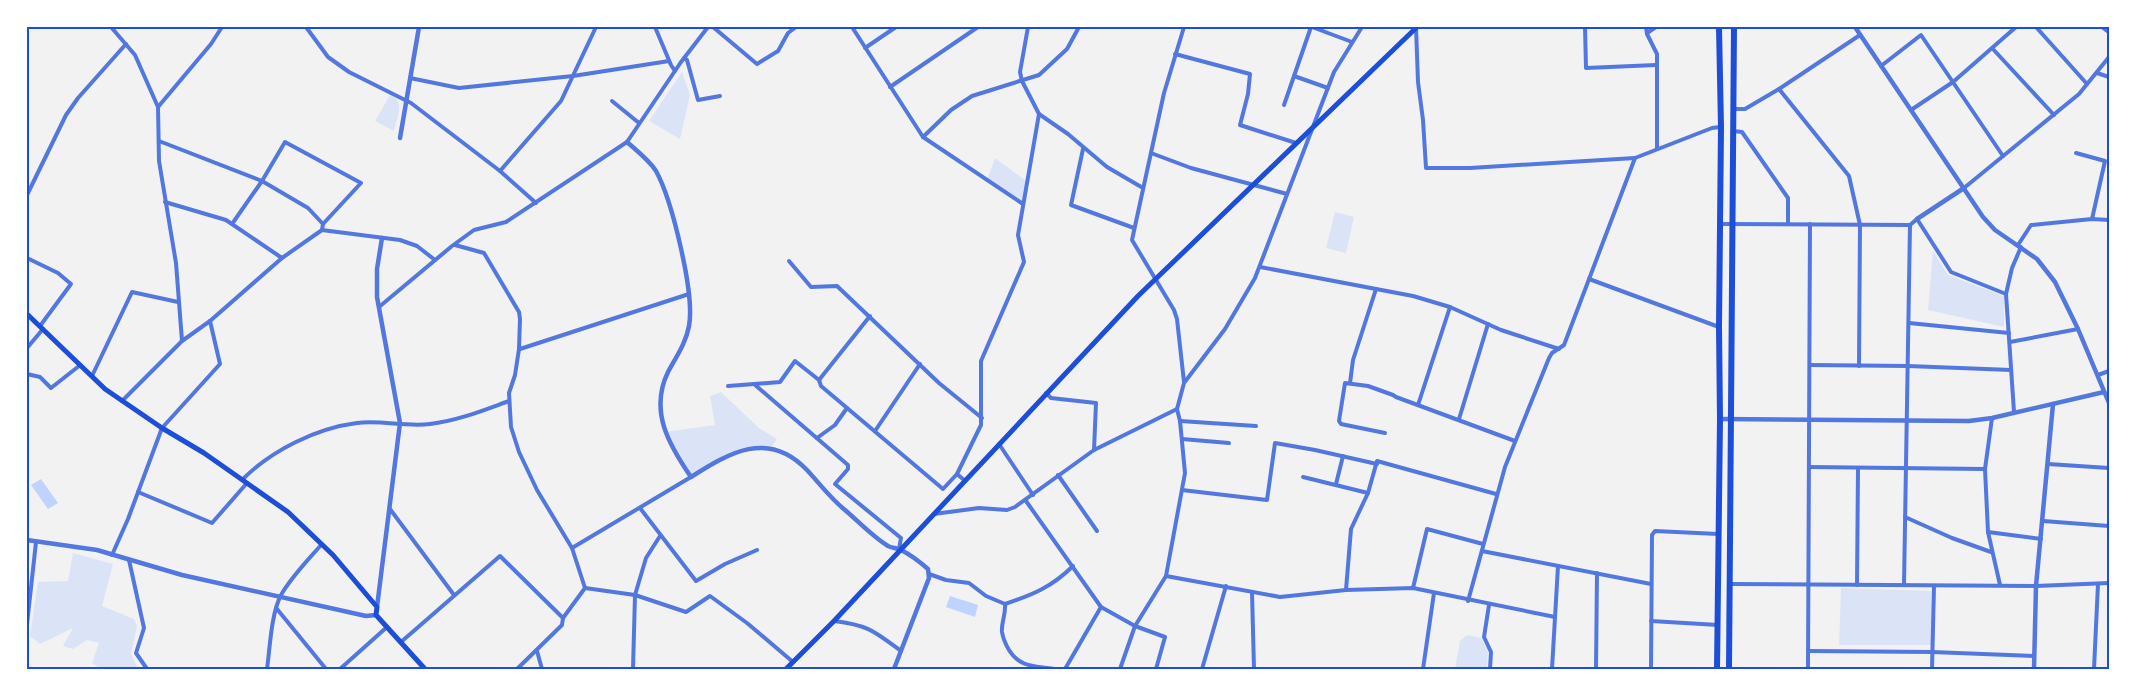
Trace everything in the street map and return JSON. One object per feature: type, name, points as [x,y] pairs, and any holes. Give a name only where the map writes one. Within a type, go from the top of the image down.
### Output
[{"type":"main road","points":[[786,669],[1156,279],[1417,27]]},
{"type":"main road","points":[[1717,669],[1721,127],[1719,27]]},
{"type":"main road","points":[[1729,669],[1734,27]]},
{"type":"main road","points":[[27,314],[79,366],[121,401],[204,453],[288,512],[322,544],[377,607],[376,615],[425,669]]},
{"type":"street","points":[[111,27],[135,54],[158,107],[159,161],[176,263],[182,341]]},
{"type":"street","points":[[158,107],[211,44],[222,27]]},
{"type":"street","points":[[306,27],[328,57],[349,72],[406,100],[500,171],[536,203]]},
{"type":"street","points":[[400,138],[419,27]]},
{"type":"street","points":[[500,171],[561,101],[596,27]]},
{"type":"street","points":[[656,27],[675,71]]},
{"type":"street","points":[[379,307],[474,230],[506,222],[627,142],[708,27]]},
{"type":"street","points":[[713,27],[757,64],[778,51],[788,33],[796,27]]},
{"type":"street","points":[[852,27],[923,137],[1023,204]]},
{"type":"street","points":[[865,48],[896,27]]},
{"type":"street","points":[[890,87],[978,27]]},
{"type":"street","points":[[1028,27],[1020,72],[1022,81],[1039,114],[1107,167],[1143,188]]},
{"type":"street","points":[[923,137],[951,110],[972,96],[1039,75],[1067,49],[1079,27]]},
{"type":"street","points":[[1184,27],[1175,54],[1132,240],[1174,310],[1184,383]]},
{"type":"street","points":[[1284,105],[1312,27],[1352,42]]},
{"type":"street","points":[[1120,669],[1135,626],[1166,576],[1185,473],[1177,409],[1184,383],[1228,323],[1260,267],[1334,72],[1362,27]]},
{"type":"street","points":[[1417,27],[1418,82],[1423,120],[1425,168],[1470,168],[1635,158],[1712,128],[1721,127]]},
{"type":"street","points":[[1585,27],[1586,68],[1656,65]]},
{"type":"street","points":[[1646,27],[1657,54],[1657,149]]},
{"type":"street","points":[[1647,34],[1656,27]]},
{"type":"street","points":[[1855,27],[1983,217],[1995,230],[2037,259],[2055,282],[2078,329],[2109,403]]},
{"type":"street","points":[[1911,111],[1953,82],[2016,27]]},
{"type":"street","points":[[2036,27],[2087,84]]},
{"type":"street","points":[[2102,27],[2109,32]]},
{"type":"street","points":[[1734,109],[1745,109],[1860,35]]},
{"type":"street","points":[[1881,66],[1921,35],[2003,156]]},
{"type":"street","points":[[27,195],[66,115],[78,98],[126,44]]},
{"type":"street","points":[[1992,48],[2054,115]]},
{"type":"street","points":[[1175,54],[1250,74],[1248,94],[1240,125],[1297,144]]},
{"type":"street","points":[[1720,224],[1910,225],[1964,188],[2079,94],[2109,57]]},
{"type":"street","points":[[684,58],[687,60],[698,100],[720,96]]},
{"type":"street","points":[[410,78],[459,88],[573,76],[669,61]]},
{"type":"street","points":[[2097,73],[2109,77]]},
{"type":"street","points":[[1294,76],[1328,88]]},
{"type":"street","points":[[1779,89],[1850,176],[1860,225],[1859,366]]},
{"type":"street","points":[[612,101],[639,123]]},
{"type":"street","points":[[943,489],[957,474],[980,429],[982,418],[981,361],[1024,262],[1018,235],[1039,114]]},
{"type":"street","points":[[1733,131],[1742,132],[1747,138],[1788,198],[1788,224]]},
{"type":"street","points":[[159,141],[261,181],[308,208],[323,224]]},
{"type":"street","points":[[232,224],[285,142],[362,183],[323,224],[322,230]]},
{"type":"street","points":[[627,142],[654,168],[663,185],[690,294],[691,316],[688,329],[663,384],[660,413],[664,432],[691,477]]},
{"type":"street","points":[[1083,149],[1071,205],[1134,228]]},
{"type":"street","points":[[1151,153],[1191,168],[1287,194]]},
{"type":"street","points":[[2076,153],[2105,161],[2092,219]]},
{"type":"street","points":[[1468,601],[1496,494],[1515,441],[1549,358],[1564,345],[1635,158]]},
{"type":"street","points":[[165,202],[226,220],[282,258]]},
{"type":"street","points":[[1917,219],[1951,273],[2006,294]]},
{"type":"street","points":[[2014,412],[2006,294],[2019,246],[2031,225],[2109,219]]},
{"type":"street","points":[[1808,669],[1810,225]]},
{"type":"street","points":[[1904,585],[1910,225]]},
{"type":"street","points":[[121,401],[182,341],[210,321],[282,258],[322,230],[400,240],[417,246],[435,260]]},
{"type":"street","points":[[377,607],[400,423],[376,278],[382,238]]},
{"type":"street","points":[[454,245],[484,253],[519,312],[519,349],[515,375],[509,393],[511,427],[519,452],[537,490],[572,548],[585,588]]},
{"type":"street","points":[[27,258],[58,273],[71,284],[27,348]]},
{"type":"street","points":[[789,261],[811,286],[837,286],[920,364],[982,418]]},
{"type":"street","points":[[1260,267],[1413,296],[1450,307],[1488,324],[1559,349]]},
{"type":"street","points":[[1589,279],[1719,327]]},
{"type":"street","points":[[1350,383],[1353,360],[1376,289]]},
{"type":"street","points":[[91,377],[132,292],[178,302]]},
{"type":"street","points":[[519,349],[690,294]]},
{"type":"street","points":[[1418,405],[1450,307]]},
{"type":"street","points":[[819,380],[870,316]]},
{"type":"street","points":[[112,555],[162,428],[220,364],[210,321]]},
{"type":"street","points":[[1909,323],[2009,333]]},
{"type":"street","points":[[1459,419],[1488,324]]},
{"type":"street","points":[[2010,342],[2078,329]]},
{"type":"street","points":[[728,386],[780,382],[795,361],[819,380],[821,386],[950,495]]},
{"type":"street","points":[[875,431],[920,364]]},
{"type":"street","points":[[27,374],[40,377],[51,388],[79,366]]},
{"type":"street","points":[[1810,366],[1908,366],[2011,370]]},
{"type":"street","points":[[2098,375],[2109,371]]},
{"type":"street","points":[[1385,432],[1339,422],[1345,383],[1368,386],[1515,441]]},
{"type":"street","points":[[754,384],[848,465],[848,469],[835,484],[901,538],[899,549]]},
{"type":"street","points":[[1720,419],[1969,421],[1992,418],[2104,392]]},
{"type":"street","points":[[1046,393],[1051,398],[1096,403],[1094,450]]},
{"type":"street","points":[[138,492],[212,523],[245,481],[271,457],[296,442],[357,423],[429,424],[466,416],[509,401]]},
{"type":"street","points":[[2034,669],[2036,586],[2053,404]]},
{"type":"street","points":[[817,438],[835,425],[848,408]]},
{"type":"street","points":[[933,514],[979,508],[1007,510],[1026,501],[1094,450],[1177,409]]},
{"type":"street","points":[[1992,418],[1984,469],[1988,532],[2000,585]]},
{"type":"street","points":[[1180,421],[1256,426]]},
{"type":"street","points":[[1182,439],[1229,443]]},
{"type":"street","points":[[1182,490],[1267,500],[1275,443],[1377,464]]},
{"type":"street","points":[[999,444],[1033,495]]},
{"type":"street","points":[[572,548],[734,452],[755,448],[771,449],[789,456],[806,469],[829,497],[889,546],[899,549],[928,569],[929,574],[894,669]]},
{"type":"street","points":[[1336,484],[1343,456]]},
{"type":"street","points":[[1346,590],[1351,529],[1368,494],[1377,461],[1496,494]]},
{"type":"street","points":[[2048,464],[2109,468]]},
{"type":"street","points":[[1809,467],[1984,469]]},
{"type":"street","points":[[1857,585],[1858,468]]},
{"type":"street","points":[[957,474],[964,480]]},
{"type":"street","points":[[1058,476],[1097,531]]},
{"type":"street","points":[[1303,477],[1368,494]]},
{"type":"street","points":[[1026,501],[1101,607],[1135,626],[1165,637],[1156,669]]},
{"type":"street","points":[[640,508],[696,581],[725,564],[757,550]]},
{"type":"street","points":[[390,509],[454,595]]},
{"type":"street","points":[[1905,517],[1952,538],[1992,552]]},
{"type":"street","points":[[2043,521],[2109,526]]},
{"type":"street","points":[[1413,588],[1427,529],[1483,544]]},
{"type":"street","points":[[1651,669],[1652,536],[1655,531],[1718,534]]},
{"type":"street","points":[[1988,532],[2041,539]]},
{"type":"street","points":[[633,669],[635,596],[646,558],[660,536]]},
{"type":"street","points":[[27,540],[81,547],[182,575],[366,616],[376,615]]},
{"type":"street","points":[[27,624],[34,575],[30,569],[36,542]]},
{"type":"street","points":[[267,669],[276,608],[280,596],[322,544]]},
{"type":"street","points":[[1482,551],[1651,584]]},
{"type":"street","points":[[401,642],[500,556],[563,618]]},
{"type":"street","points":[[129,560],[144,628],[136,653],[147,669]]},
{"type":"street","points":[[929,574],[946,580],[969,583],[993,600],[1005,604],[1037,593],[1063,576],[1073,566]]},
{"type":"street","points":[[1552,669],[1558,566]]},
{"type":"street","points":[[1596,669],[1597,573]]},
{"type":"street","points":[[1166,576],[1280,597],[1346,590],[1413,588],[1555,618]]},
{"type":"street","points":[[1731,584],[1934,586],[2109,584]]},
{"type":"street","points":[[2094,669],[2098,584]]},
{"type":"street","points":[[1202,669],[1226,586]]},
{"type":"street","points":[[1932,669],[1934,586]]},
{"type":"street","points":[[585,588],[635,596],[686,612],[710,596],[747,623],[793,662]]},
{"type":"street","points":[[517,669],[562,624],[563,618],[585,588]]},
{"type":"street","points":[[1252,592],[1254,669]]},
{"type":"street","points":[[1423,669],[1434,593]]},
{"type":"street","points":[[1005,604],[1002,632],[1015,659],[1023,664],[1055,669]]},
{"type":"street","points":[[1489,605],[1484,637],[1491,652],[1490,669]]},
{"type":"street","points":[[1065,669],[1101,607]]},
{"type":"street","points":[[276,608],[326,669]]},
{"type":"street","points":[[834,621],[861,624],[878,633],[901,651]]},
{"type":"street","points":[[1651,621],[1718,625]]},
{"type":"street","points":[[340,669],[387,627]]},
{"type":"street","points":[[537,651],[542,669]]},
{"type":"street","points":[[1808,651],[2034,656]]},
{"type":"shaded area","points":[[682,72],[690,95],[680,139],[649,121]]},
{"type":"shaded area","points":[[390,95],[395,98],[399,106],[394,131],[375,121]]},
{"type":"shaded area","points":[[995,158],[1026,181],[1023,203],[987,180]]},
{"type":"shaded area","points":[[1335,212],[1354,217],[1346,253],[1326,248]]},
{"type":"shaded area","points":[[1933,251],[1948,275],[2004,296],[2004,327],[1928,310]]},
{"type":"shaded area","points":[[721,392],[759,428],[777,439],[772,447],[748,448],[729,454],[691,476],[665,432],[715,425],[710,396]]},
{"type":"shaded area","points":[[73,553],[113,564],[102,606],[134,619],[137,626],[131,654],[138,669],[102,669],[92,663],[99,643],[87,640],[73,649],[63,646],[73,628],[40,644],[30,636],[38,582],[68,581]]},
{"type":"shaded area","points":[[1841,588],[1931,591],[1931,645],[1839,645]]},
{"type":"shaded area","points":[[1467,635],[1481,638],[1488,652],[1487,669],[1455,669],[1460,641]]},
{"type":"water","points":[[41,479],[58,503],[48,509],[31,485]]},
{"type":"water","points":[[950,596],[978,605],[975,617],[946,607]]}]
